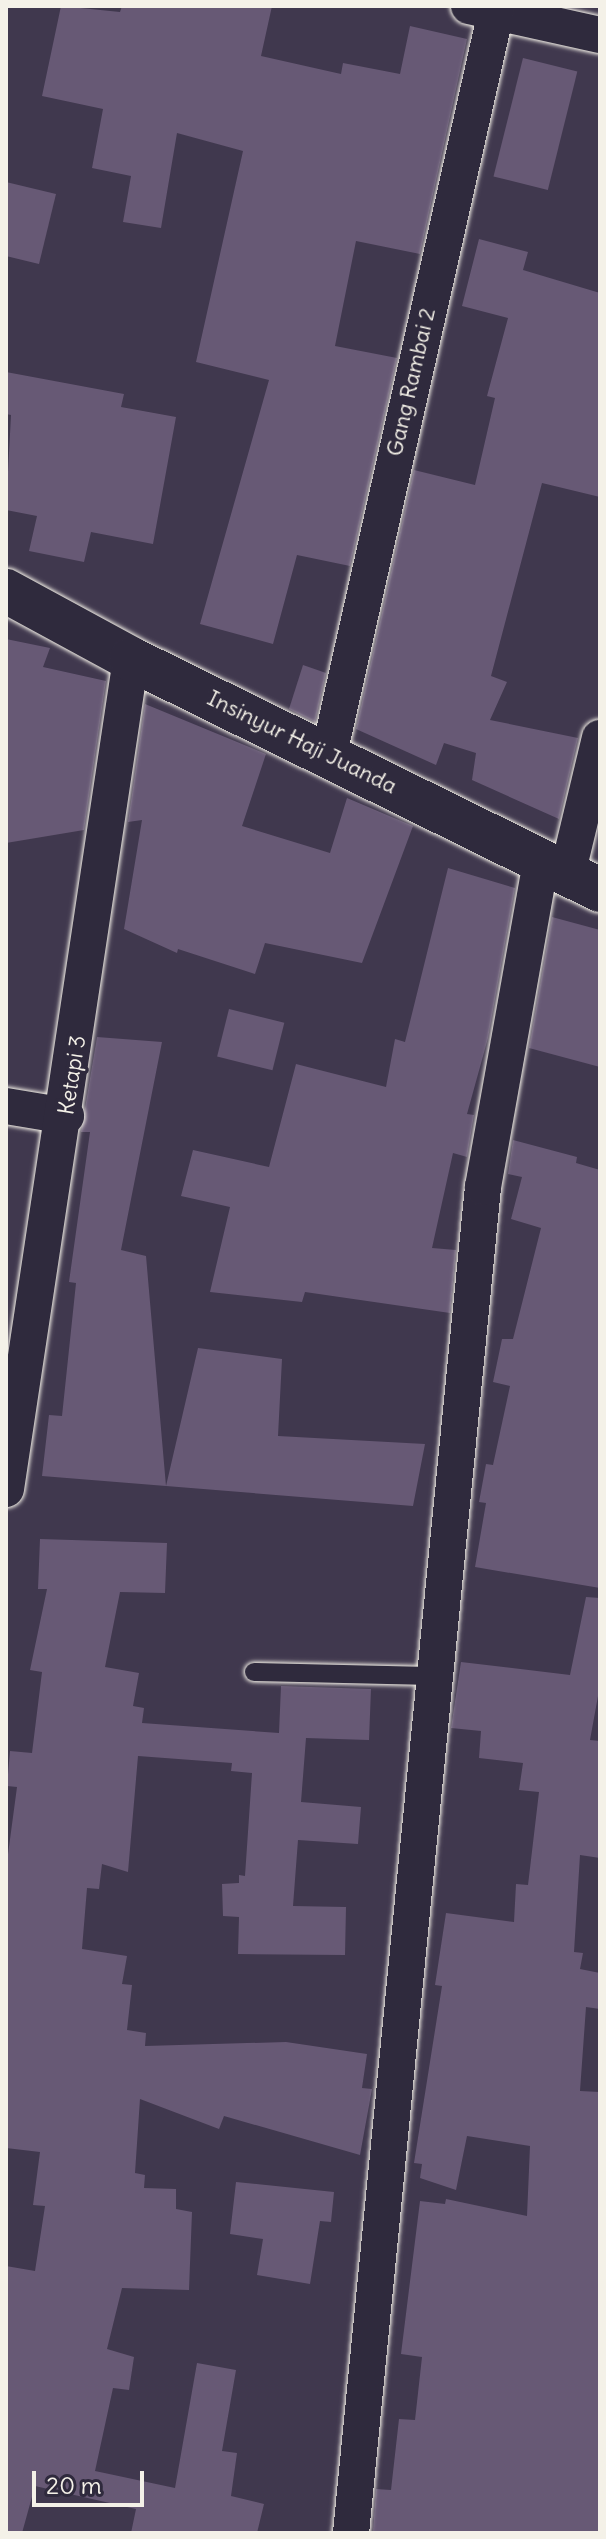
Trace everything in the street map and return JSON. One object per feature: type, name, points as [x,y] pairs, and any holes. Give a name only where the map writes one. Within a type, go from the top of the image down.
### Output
[{"type":"street","points":[[482,9],[600,35]]},
{"type":"street","name":"Gang Rambai 2","points":[[329,754],[482,9]]},
{"type":"street","name":"Insinyur Haji Juanda","points":[[6,591],[131,659],[329,754],[570,876]]},
{"type":"street","name":"Ketapi 3","points":[[6,1489],[66,1116],[131,659]]},
{"type":"street","points":[[351,2533],[433,1676],[488,1146],[570,876],[600,738]]},
{"type":"street","points":[[6,1106],[66,1116]]},
{"type":"lane","points":[[254,1672],[433,1676]]},
{"type":"building","points":[[61,6],[120,12],[122,6],[272,6],[261,56],[341,74],[343,63],[400,74],[410,26],[467,39],[420,254],[356,241],[335,346],[397,358],[350,566],[297,555],[273,644],[200,624],[269,380],[196,362],[243,151],[177,133],[161,228],[123,222],[131,176],[92,168],[103,109],[42,96]]},
{"type":"building","points":[[523,58],[577,72],[548,190],[493,176]]},
{"type":"building","points":[[6,182],[56,194],[39,264],[6,256]]},
{"type":"building","points":[[479,239],[528,252],[523,270],[600,293],[600,497],[542,483],[491,676],[507,682],[490,720],[578,738],[559,819],[472,780],[476,753],[444,743],[436,765],[356,729],[414,470],[475,485],[495,398],[487,396],[508,318],[462,306]]},
{"type":"building","points":[[6,372],[124,394],[121,407],[176,417],[153,544],[91,532],[84,562],[29,551],[37,516],[6,510],[11,415],[6,414]]},
{"type":"building","points":[[6,639],[50,648],[43,667],[106,681],[84,830],[6,843]]},
{"type":"building","points":[[303,665],[326,673],[315,722],[289,709]]},
{"type":"building","points":[[145,704],[266,754],[242,826],[330,853],[347,798],[413,826],[362,963],[265,943],[255,974],[178,949],[177,953],[124,929],[142,820],[128,822]]},
{"type":"building","points":[[448,868],[515,888],[488,1038],[467,1114],[474,1115],[467,1157],[453,1153],[432,1248],[456,1250],[450,1313],[305,1292],[302,1302],[210,1292],[230,1207],[181,1196],[193,1150],[269,1167],[296,1064],[386,1087],[395,1039],[405,1042]]},
{"type":"building","points":[[552,917],[600,930],[600,1067],[529,1048]]},
{"type":"building","points":[[229,1009],[284,1023],[272,1070],[217,1057]]},
{"type":"building","points":[[97,1037],[162,1042],[121,1250],[146,1256],[166,1486],[42,1476],[49,1415],[62,1416],[76,1283],[69,1282],[90,1132],[81,1132]]},
{"type":"building","points":[[513,1140],[577,1157],[576,1163],[600,1170],[600,1588],[475,1567],[486,1503],[479,1502],[486,1464],[493,1465],[510,1386],[493,1382],[502,1339],[513,1339],[541,1228],[511,1219],[522,1177],[508,1174]]},
{"type":"building","points":[[198,1348],[282,1359],[278,1436],[425,1444],[413,1506],[166,1486]]},
{"type":"building","points":[[40,1539],[167,1543],[165,1593],[120,1592],[105,1667],[139,1673],[133,1706],[144,1708],[142,1723],[279,1733],[281,1686],[371,1689],[369,1740],[306,1738],[301,1802],[361,1807],[358,1844],[298,1840],[293,1906],[346,1907],[345,1955],[238,1954],[239,1917],[223,1916],[222,1884],[239,1883],[239,1875],[245,1876],[252,1773],[231,1771],[232,1763],[138,1756],[128,1872],[102,1864],[99,1889],[87,1888],[82,1949],[127,1956],[122,1984],[132,1985],[127,2030],[146,2033],[145,2046],[286,2042],[367,2054],[362,2088],[372,2089],[360,2155],[224,2116],[219,2129],[140,2099],[135,2173],[145,2175],[144,2188],[176,2189],[176,2209],[192,2212],[189,2290],[122,2288],[107,2349],[134,2357],[129,2390],[113,2388],[95,2471],[175,2488],[197,2363],[236,2370],[222,2451],[237,2453],[231,2496],[264,2504],[257,2533],[131,2533],[136,2509],[35,2486],[22,2533],[6,2533],[6,2266],[35,2271],[45,2206],[33,2205],[40,2152],[6,2148],[6,1869],[17,1787],[7,1786],[10,1751],[32,1753],[42,1672],[30,1670],[47,1589],[38,1589]]},
{"type":"building","points":[[586,1597],[600,1598],[600,1685],[590,1740],[600,1741],[600,1858],[580,1855],[574,1952],[583,1953],[580,1969],[600,1973],[600,2009],[586,2007],[580,2091],[600,2092],[600,2533],[373,2533],[376,2489],[391,2490],[399,2419],[415,2420],[422,2357],[401,2354],[420,2201],[445,2204],[446,2199],[527,2216],[530,2146],[467,2136],[456,2190],[420,2178],[422,2164],[414,2163],[442,1986],[435,1985],[446,1913],[514,1922],[516,1884],[528,1885],[539,1792],[519,1790],[523,1763],[479,1758],[481,1731],[451,1728],[461,1662],[570,1675]]},
{"type":"building","points":[[236,2182],[334,2192],[331,2222],[320,2221],[310,2284],[257,2275],[263,2239],[230,2234]]}]
